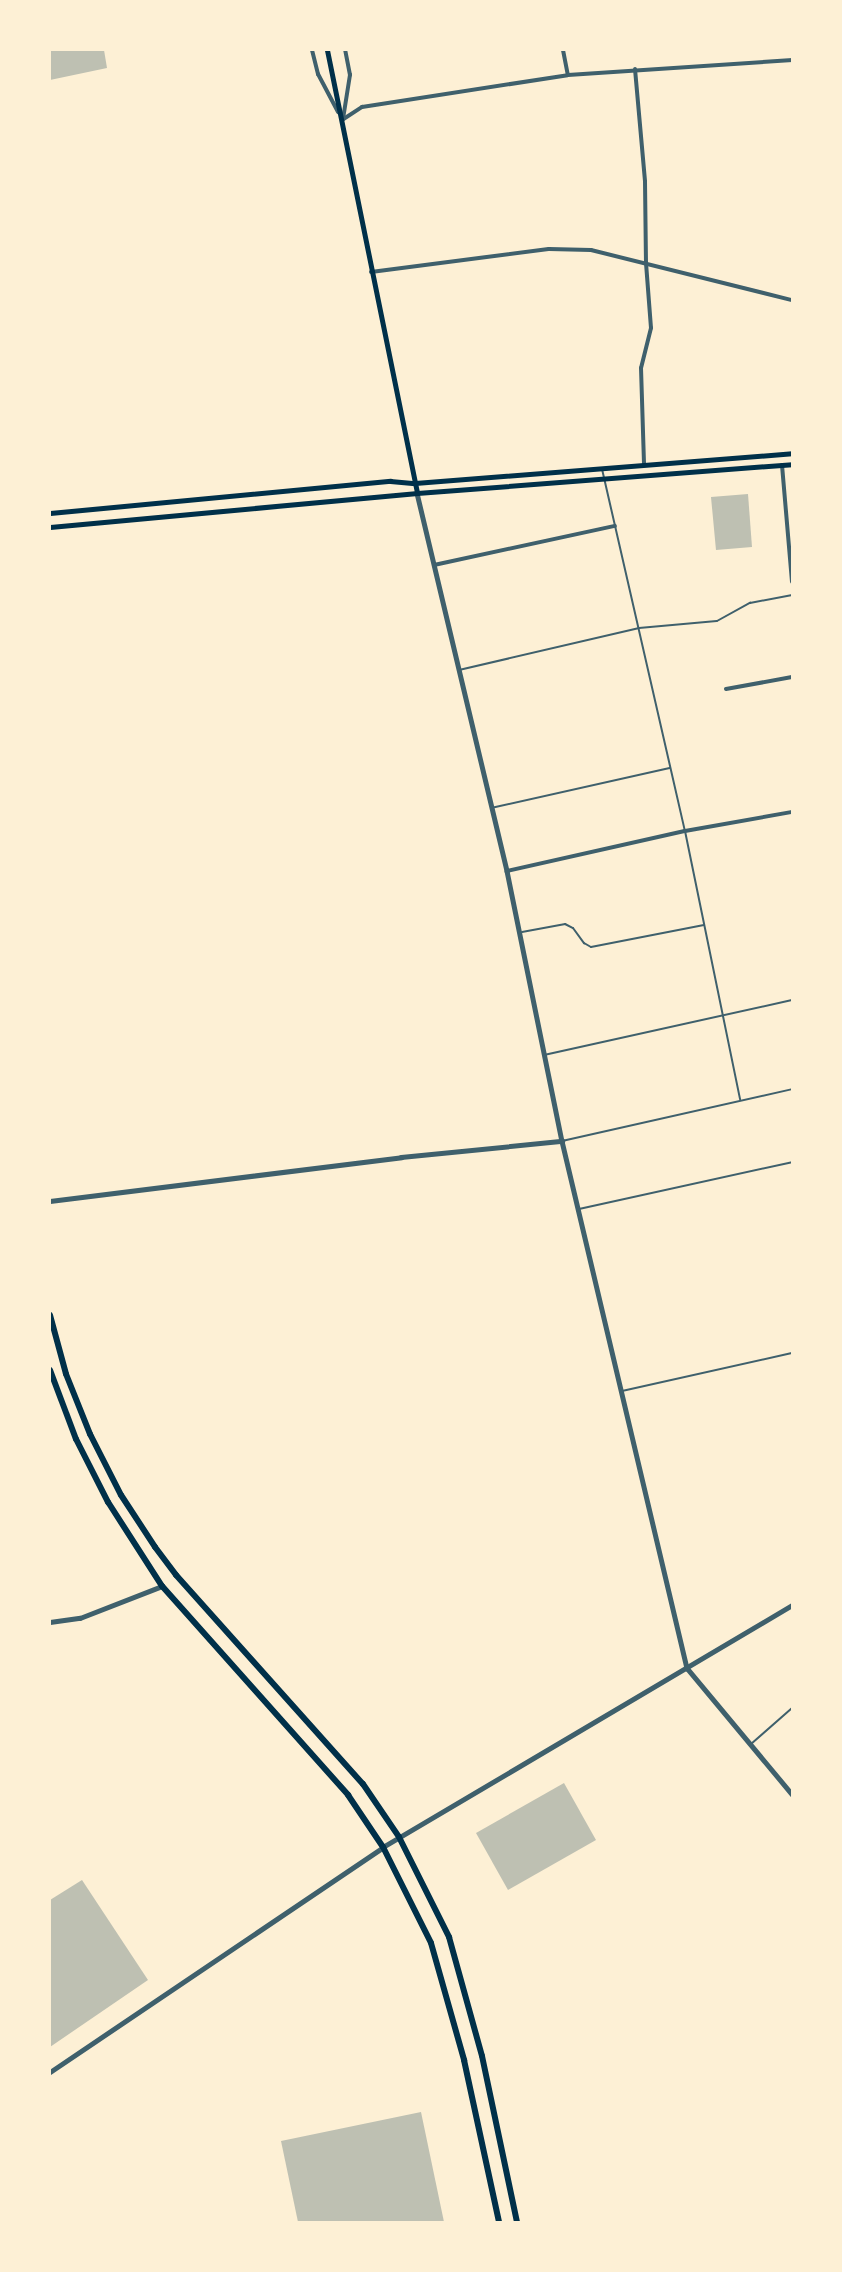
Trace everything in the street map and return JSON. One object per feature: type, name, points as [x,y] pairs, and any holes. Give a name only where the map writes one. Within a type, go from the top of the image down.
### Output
[{"type":"main road","points":[[327,50],[417,492]]},
{"type":"main road","points":[[50,513],[390,481],[415,483],[602,470],[792,453]]},
{"type":"main road","points":[[50,527],[417,492],[792,464]]},
{"type":"main road","points":[[50,1315],[66,1374],[90,1434],[121,1495],[155,1547],[176,1575],[363,1784],[399,1838],[449,1937],[482,2056],[517,2223]]},
{"type":"main road","points":[[50,1370],[76,1439],[108,1502],[162,1586],[348,1795],[383,1847],[431,1943],[464,2060],[499,2223]]},
{"type":"street","points":[[312,50],[318,74],[342,120]]},
{"type":"street","points":[[342,120],[350,75],[345,50]]},
{"type":"street","points":[[563,50],[568,75]]},
{"type":"street","points":[[342,120],[362,107],[568,75],[792,60]]},
{"type":"street","points":[[635,69],[645,183],[646,263],[651,328],[640,368],[644,466]]},
{"type":"street","points":[[371,272],[549,249],[591,250],[792,300]]},
{"type":"street","points":[[782,465],[792,582]]},
{"type":"street","points":[[417,492],[507,871],[562,1141],[687,1668],[792,1794]]},
{"type":"street","points":[[434,565],[615,526]]},
{"type":"street","points":[[726,689],[792,677]]},
{"type":"street","points":[[507,871],[685,831],[792,812]]},
{"type":"street","points":[[50,1201],[390,1159],[562,1141]]},
{"type":"street","points":[[50,1622],[80,1618],[162,1586]]},
{"type":"street","points":[[50,2072],[383,1847],[792,1605]]},
{"type":"lane","points":[[602,470],[685,831],[740,1099]]},
{"type":"lane","points":[[459,669],[639,628],[717,621],[750,603],[792,595]]},
{"type":"lane","points":[[492,808],[671,768]]},
{"type":"lane","points":[[519,932],[565,924],[573,928],[584,943],[591,947],[704,925]]},
{"type":"lane","points":[[544,1055],[792,999]]},
{"type":"lane","points":[[562,1141],[792,1089]]},
{"type":"lane","points":[[579,1209],[792,1162]]},
{"type":"lane","points":[[622,1391],[792,1353]]},
{"type":"lane","points":[[751,1744],[792,1708]]},
{"type":"building","points":[[50,50],[104,50],[107,68],[50,80]]},
{"type":"building","points":[[748,494],[752,547],[716,550],[711,497]]},
{"type":"building","points":[[564,1783],[596,1840],[508,1890],[476,1833]]},
{"type":"building","points":[[82,1880],[148,1980],[50,2047],[50,1900]]},
{"type":"building","points":[[421,2112],[444,2222],[298,2222],[281,2141]]}]
